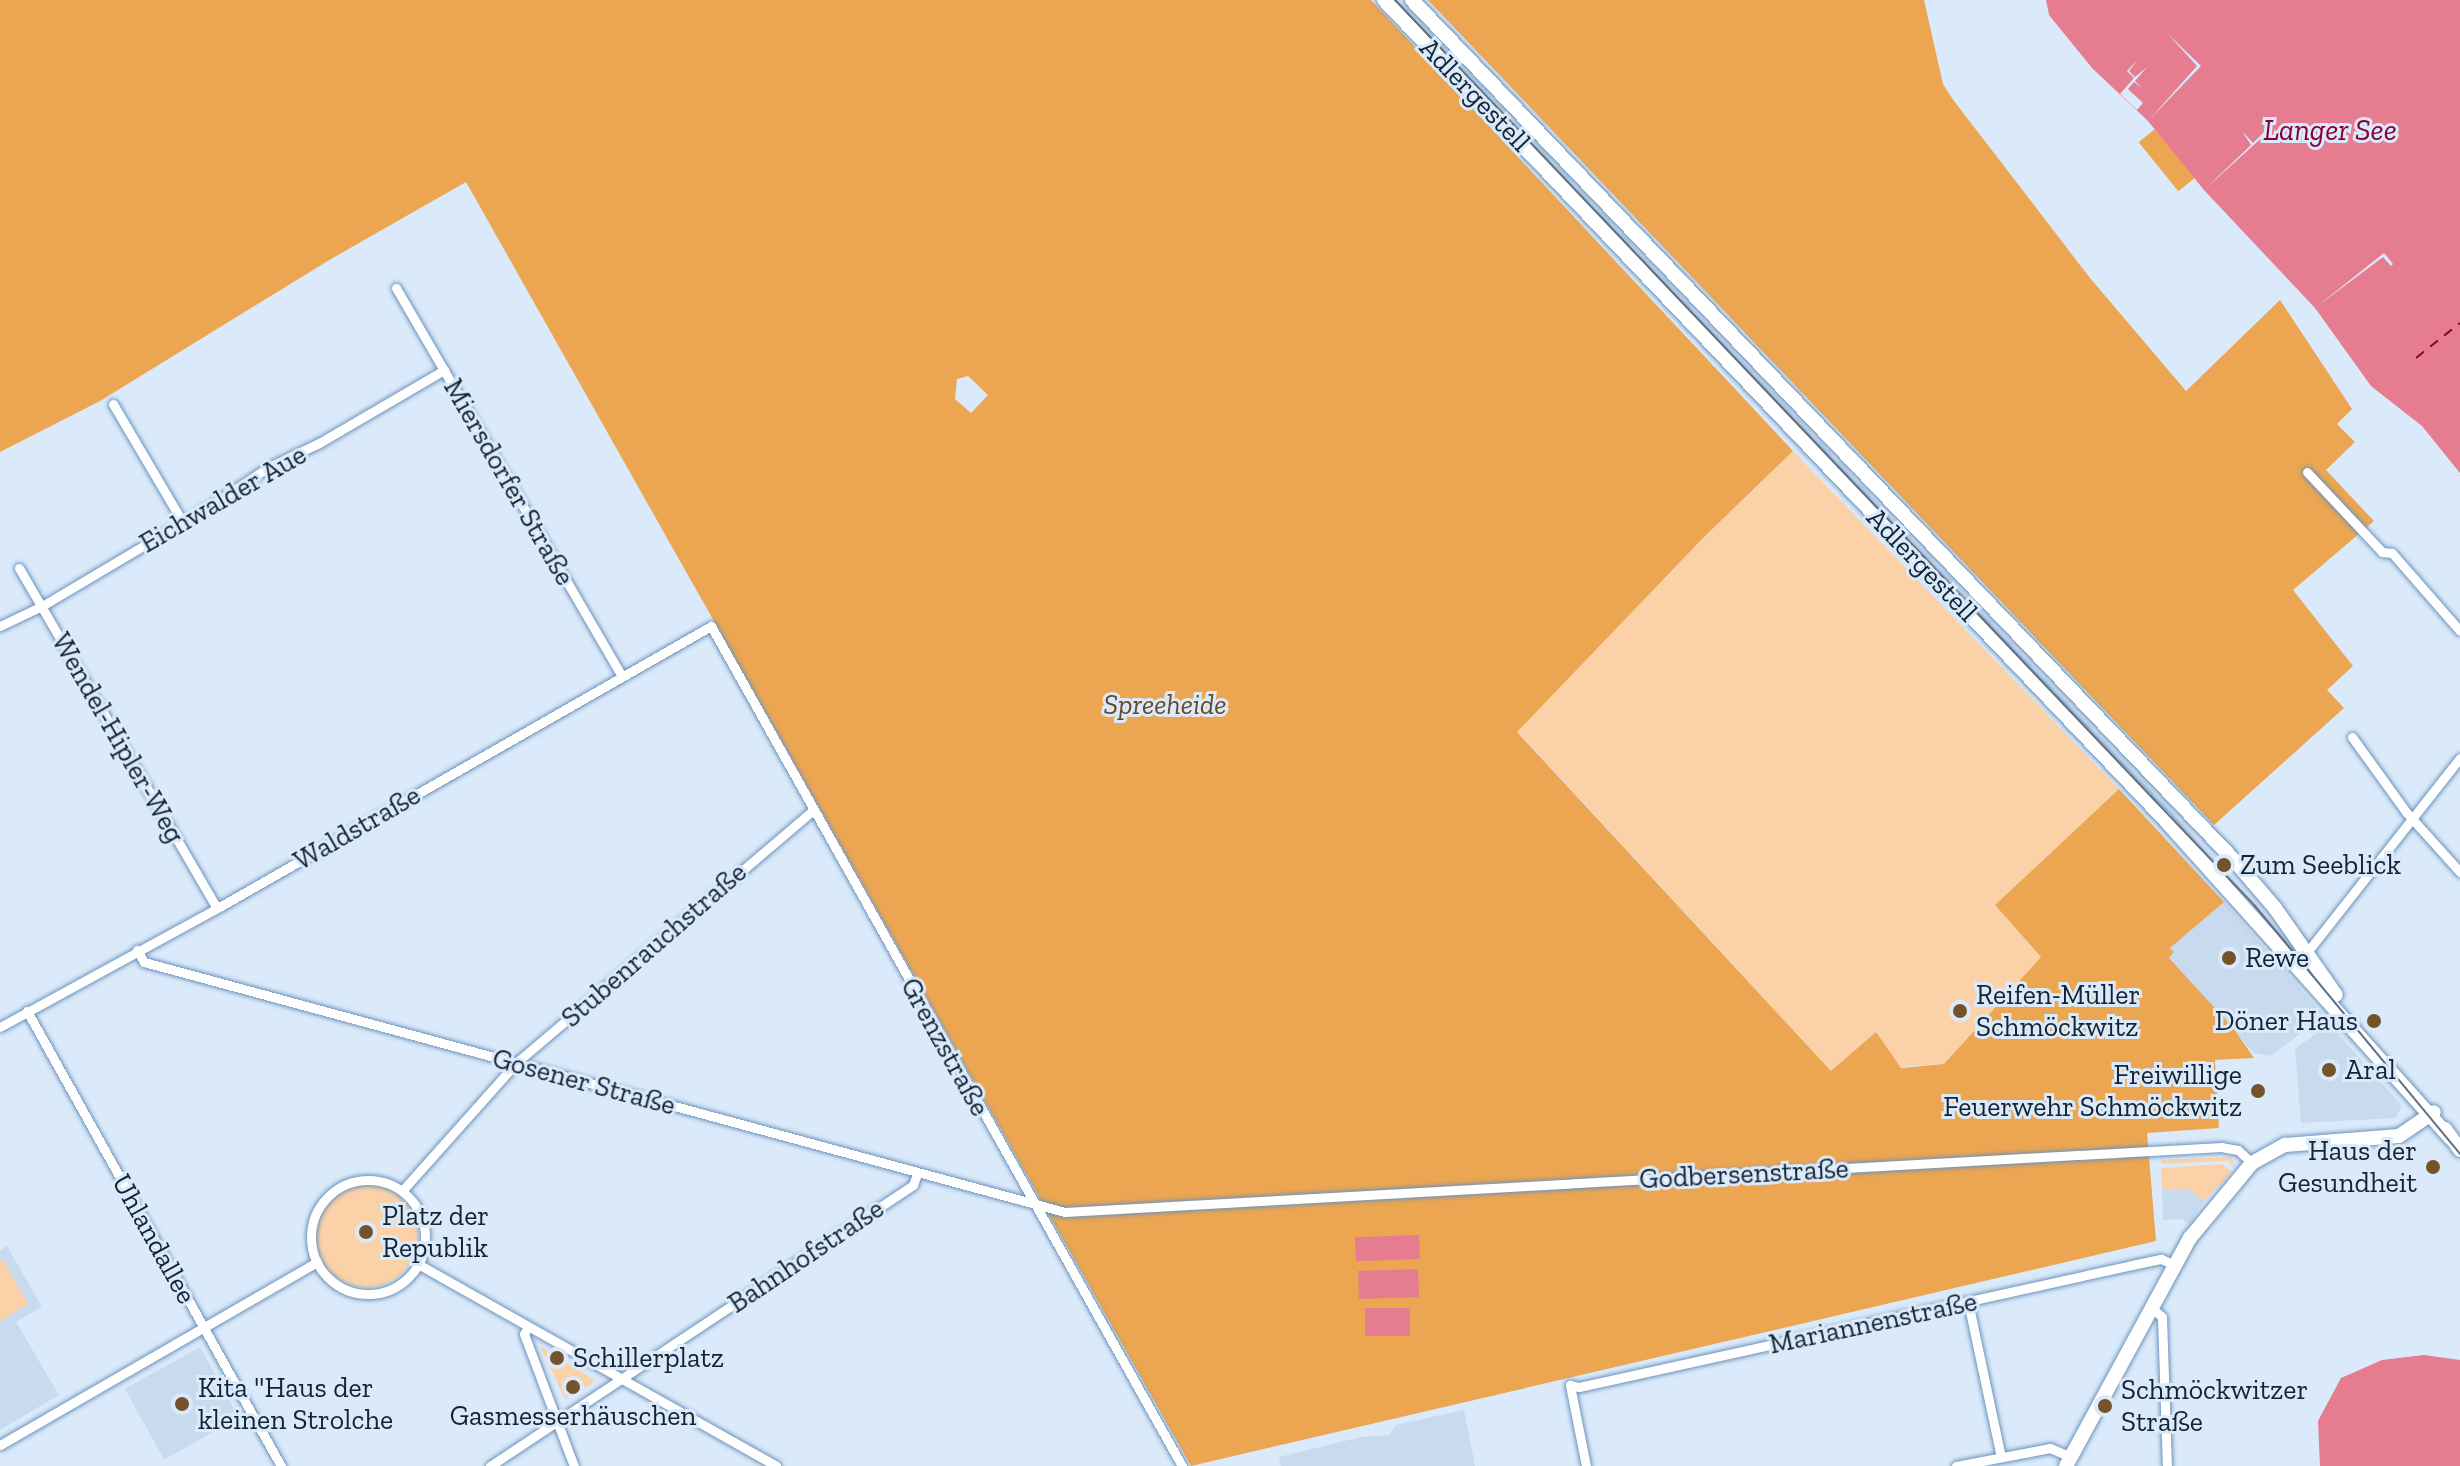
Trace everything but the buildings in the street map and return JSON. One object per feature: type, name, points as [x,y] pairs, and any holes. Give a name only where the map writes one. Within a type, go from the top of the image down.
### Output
[{"type":"main road","name":"Adlergestell","points":[[1384,0],[2302,960],[2460,1150]]},
{"type":"main road","name":"Adlergestell","points":[[1412,0],[2233,859],[2275,908],[2302,960]]},
{"type":"main road","points":[[2068,1462],[2175,1265],[2210,1211],[2252,1163],[2285,1145],[2399,1136],[2431,1114]]},
{"type":"street","name":"Miersdorfer Straße","points":[[396,288],[622,676]]},
{"type":"street","name":"Eichwalder Aue","points":[[0,626],[42,606],[183,523],[267,468],[319,443],[444,370]]},
{"type":"street","points":[[113,404],[183,523]]},
{"type":"street","points":[[2307,472],[2382,552],[2392,553],[2460,631]]},
{"type":"street","name":"Wendel-Hipler-Weg","points":[[19,568],[217,908]]},
{"type":"street","name":"Waldstraße","points":[[0,1027],[217,908],[711,626]]},
{"type":"street","name":"Grenzstraße","points":[[711,626],[1182,1466]]},
{"type":"street","points":[[2352,737],[2413,819],[2460,872]]},
{"type":"street","points":[[2302,960],[2460,758]]},
{"type":"street","name":"Stubenrauchstraße","points":[[402,1191],[516,1063],[813,810]]},
{"type":"street","name":"Gosener Straße","points":[[137,950],[144,962],[1036,1206]]},
{"type":"street","name":"Uhlandallee","points":[[27,1011],[281,1466]]},
{"type":"street","name":"Godbersenstraße","points":[[1036,1206],[1077,1212],[2221,1147],[2238,1150],[2252,1163]]},
{"type":"street","name":"Bahnhofstraße","points":[[490,1466],[913,1185],[917,1174]]},
{"type":"street","points":[[363,1180],[388,1183],[402,1191],[418,1210],[424,1228],[418,1264],[399,1284],[387,1291],[364,1294],[334,1283],[317,1262],[312,1226],[328,1196],[345,1185],[363,1180]]},
{"type":"street","name":"Mariannenstraße","points":[[1586,1466],[1570,1385],[1579,1387],[2161,1259],[2175,1265]]},
{"type":"street","points":[[0,1445],[317,1262]]},
{"type":"street","points":[[418,1264],[776,1466]]},
{"type":"street","points":[[1968,1302],[2001,1457]]},
{"type":"street","points":[[2152,1308],[2162,1317],[2167,1466]]},
{"type":"street","points":[[528,1327],[524,1334],[574,1466]]},
{"type":"street","points":[[1956,1466],[2050,1448],[2068,1462]]},
{"type":"shaded area","points":[[1793,451],[2119,789],[1995,905],[2041,957],[1944,1064],[1831,1071],[1517,731],[1703,538]]},
{"type":"shaded area","points":[[2224,902],[2324,1015],[2271,1056],[2254,1053],[2169,958],[2174,952],[2170,948]]},
{"type":"shaded area","name":"Aral","points":[[2329,1024],[2402,1106],[2396,1118],[2301,1123],[2295,1049]]},
{"type":"shaded area","points":[[2231,1157],[2235,1167],[2228,1161],[2161,1164],[2161,1160]]},
{"type":"shaded area","points":[[2222,1164],[2232,1172],[2204,1201],[2188,1189],[2162,1190],[2161,1168]]},
{"type":"shaded area","name":"Platz der Republik","points":[[367,1185],[387,1189],[403,1200],[414,1216],[418,1236],[414,1256],[403,1272],[387,1283],[367,1287],[347,1283],[331,1272],[320,1256],[316,1236],[320,1216],[331,1200],[347,1189]]},
{"type":"shaded area","points":[[2188,1189],[2204,1201],[2189,1224],[2181,1219],[2163,1220],[2162,1190]]},
{"type":"shaded area","points":[[7,1246],[42,1307],[16,1322],[59,1395],[0,1430],[0,1251]]},
{"type":"shaded area","points":[[3,1260],[28,1304],[0,1321],[0,1261]]},
{"type":"shaded area","points":[[540,1346],[593,1379],[593,1383],[565,1399]]},
{"type":"shaded area","name":"Kita \"Haus der kleinen Strolche","points":[[200,1347],[239,1418],[164,1460],[125,1389]]},
{"type":"shaded area","points":[[1464,1410],[1475,1466],[1281,1466],[1279,1457],[1361,1437],[1389,1435],[1396,1425]]},
{"type":"green space","name":"Spreeheide","points":[[0,0],[1371,0],[1793,451],[1703,538],[1517,732],[1831,1071],[1876,1032],[1901,1068],[1944,1064],[2041,957],[1995,905],[2119,789],[2224,902],[2170,948],[2174,952],[2169,958],[2234,1029],[2254,1058],[2215,1060],[2219,1128],[2147,1133],[2156,1241],[1191,1466],[466,182],[331,259],[100,401],[0,452]],"holes":[[[968,376],[988,395],[971,413],[955,399],[957,379]]]},
{"type":"green space","points":[[1428,0],[1924,0],[1943,84],[1954,101],[2090,278],[2186,391],[2280,300],[2352,409],[2337,424],[2355,442],[2326,470],[2374,521],[2293,590],[2353,666],[2327,690],[2344,708],[2214,825]]},
{"type":"green space","points":[[2155,129],[2195,178],[2178,191],[2139,142]]},
{"type":"water","name":"Langer See","points":[[2046,0],[2460,0],[2460,473],[2422,426],[2371,386],[2315,308],[2204,190],[2148,121],[2092,68],[2049,15]]},
{"type":"water","points":[[1419,1235],[1420,1259],[1356,1261],[1355,1237]]},
{"type":"water","points":[[1418,1269],[1419,1297],[1359,1299],[1358,1271]]},
{"type":"water","points":[[1365,1308],[1410,1308],[1410,1336],[1365,1336]]},
{"type":"water","points":[[2424,1355],[2460,1360],[2460,1466],[2320,1466],[2318,1421],[2341,1378],[2382,1360]]},
{"type":"pier","points":[[2167,33],[2201,66],[2148,121],[2197,66]]},
{"type":"pier","points":[[2138,59],[2129,71],[2135,77],[2147,67],[2135,81],[2142,88],[2134,82],[2128,89],[2143,103],[2137,110],[2120,94],[2134,78],[2127,71]]},
{"type":"pier","points":[[2267,129],[2276,139],[2267,133],[2204,190],[2251,145],[2242,131],[2253,143]]},
{"type":"pier","points":[[2384,253],[2393,264],[2391,266],[2383,257],[2315,308]]},
{"type":"ferry route","points":[[2416,358],[2460,323]]},
{"type":"tram line","points":[[1395,0],[2255,906],[2460,1154]]},
{"type":"place","name":"Zum Seeblick","points":[[2224,865]]},
{"type":"place","name":"Rewe","points":[[2229,958]]},
{"type":"place","name":"Reifen-Müller Schmöckwitz","points":[[1960,1011]]},
{"type":"place","name":"Döner Haus","points":[[2374,1021]]},
{"type":"place","name":"Aral","points":[[2329,1070]]},
{"type":"place","name":"Freiwillige Feuerwehr Schmöckwitz","points":[[2258,1091]]},
{"type":"place","name":"Haus der Gesundheit","points":[[2433,1167]]},
{"type":"place","name":"Platz der Republik","points":[[366,1232]]},
{"type":"place","name":"Schillerplatz","points":[[557,1358]]},
{"type":"place","name":"Gasmesserhäuschen","points":[[573,1387]]},
{"type":"place","name":"Kita \"Haus der kleinen Strolche","points":[[182,1404]]},
{"type":"place","name":"Schmöckwitzer Straße","points":[[2105,1406]]}]
